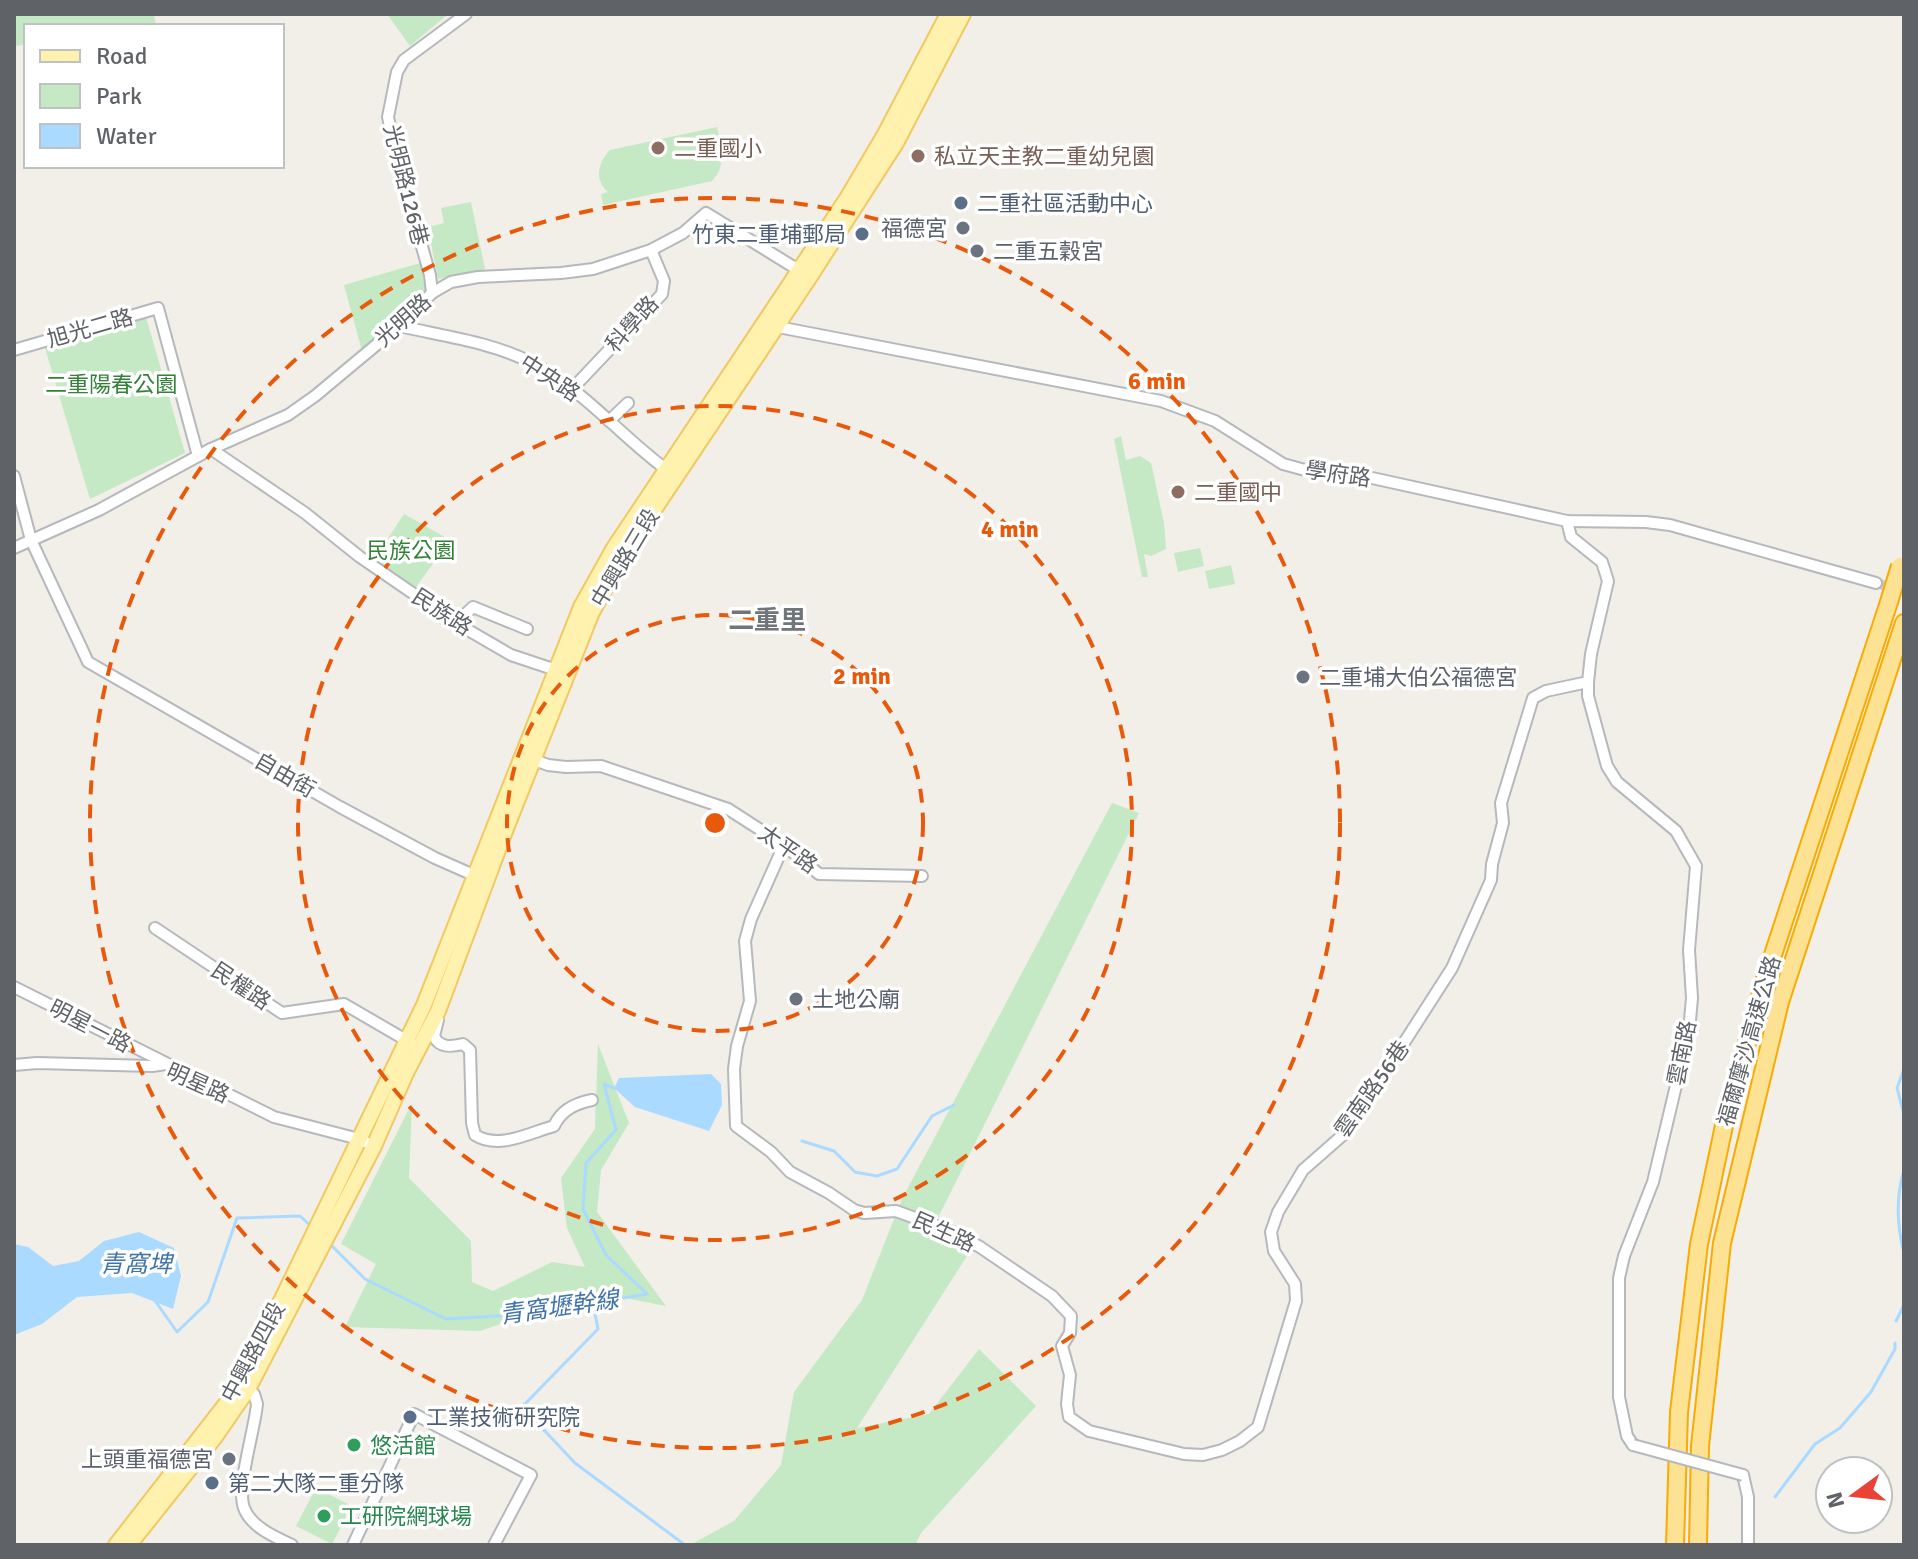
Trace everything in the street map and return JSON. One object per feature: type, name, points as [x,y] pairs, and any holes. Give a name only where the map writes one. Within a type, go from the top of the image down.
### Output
[{"type":"highway","name":"福爾摩沙高速公路","points":[[1675,1545],[1681,1396],[1699,1244],[1725,1121],[1770,965],[1902,560]]},
{"type":"highway","name":"福爾摩沙高速公路","points":[[1698,1545],[1700,1446],[1722,1243],[1780,1002],[1904,623]]},
{"type":"main road","name":"中興路三段","points":[[804,274],[948,14]]},
{"type":"main road","name":"中興路三段","points":[[359,1139],[414,1044],[431,1008],[529,758],[581,607],[614,548],[671,473],[896,143],[963,14]]},
{"type":"main road","name":"中興路三段","points":[[374,1146],[406,1073],[414,1044]]},
{"type":"main road","name":"中興路四段","points":[[116,1545],[244,1387],[359,1139]]},
{"type":"main road","name":"中興路四段","points":[[129,1545],[215,1437],[374,1146]]},
{"type":"street","name":"光明路126巷","points":[[432,293],[430,275],[388,117],[397,72],[404,60],[466,14]]},
{"type":"street","name":"光明路","points":[[14,548],[99,510],[211,449],[288,415],[399,326],[432,293],[451,282],[478,277],[593,269],[651,250],[683,233],[706,213],[804,274]]},
{"type":"street","name":"科學路","points":[[572,389],[662,294],[664,281],[651,250]]},
{"type":"street","name":"旭光二路","points":[[14,350],[158,308],[198,456]]},
{"type":"street","name":"學府路","points":[[770,324],[1161,401],[1215,421],[1283,464],[1295,468],[1345,472],[1567,521],[1670,525],[1876,583]]},
{"type":"street","name":"中央路","points":[[399,326],[504,350],[532,363],[572,389],[671,473]]},
{"type":"street","points":[[609,421],[628,403]]},
{"type":"street","name":"民族路","points":[[211,449],[456,623],[511,655],[561,672]]},
{"type":"street","points":[[14,476],[31,540]]},
{"type":"street","name":"雲南路","points":[[1567,521],[1571,537],[1602,562],[1608,581],[1591,654],[1588,682],[1591,708],[1607,766],[1617,782],[1676,831],[1696,866],[1689,950],[1692,998],[1689,1031],[1653,1182],[1624,1256],[1619,1278],[1619,1397],[1627,1436],[1633,1445],[1743,1475],[1748,1497],[1748,1545]]},
{"type":"street","name":"自由街","points":[[31,540],[88,662],[340,807],[481,879]]},
{"type":"street","points":[[456,623],[473,607],[527,629]]},
{"type":"street","name":"雲南路56巷","points":[[1066,1308],[1072,1325],[1062,1346],[1070,1375],[1069,1417],[1089,1431],[1163,1450],[1203,1455],[1240,1441],[1258,1427],[1296,1301],[1295,1284],[1274,1251],[1271,1232],[1278,1212],[1303,1170],[1344,1134],[1452,968],[1491,880],[1503,823],[1501,803],[1533,698],[1546,691],[1588,682]]},
{"type":"street","name":"太平路","points":[[529,758],[566,767],[601,766],[615,769],[728,809],[784,845],[819,874],[922,876]]},
{"type":"street","name":"民生路","points":[[784,845],[751,919],[745,941],[750,1001],[734,1069],[736,1126],[771,1152],[790,1172],[854,1210],[864,1213],[896,1211],[948,1230],[1039,1285],[1066,1308]]},
{"type":"street","name":"民權路","points":[[155,928],[282,1013],[344,1004],[414,1044]]},
{"type":"street","name":"明星一路","points":[[14,987],[166,1064]]},
{"type":"street","points":[[431,1008],[439,1016],[434,1036],[436,1041],[444,1046],[463,1044],[470,1050],[472,1123],[475,1135],[485,1142],[500,1142],[554,1126],[558,1118],[576,1103],[592,1100]]},
{"type":"street","name":"明星路","points":[[14,1065],[166,1064],[274,1117],[359,1139],[374,1146]]},
{"type":"street","points":[[244,1387],[254,1394],[257,1404],[242,1489],[243,1506],[260,1527],[292,1545]]},
{"type":"street","points":[[353,1545],[414,1414],[531,1475],[494,1545]]},
{"type":"green space","points":[[14,14],[154,14],[156,24],[24,24],[24,44],[16,46]]},
{"type":"green space","points":[[387,14],[448,14],[410,46]]},
{"type":"green space","points":[[717,127],[719,135],[708,138],[721,159],[712,181],[603,205],[601,194],[608,192],[601,182],[599,171],[610,150]]},
{"type":"green space","points":[[471,202],[485,269],[438,279],[428,227],[444,223],[441,208]]},
{"type":"green space","points":[[420,263],[426,290],[394,324],[362,351],[344,285]]},
{"type":"green space","name":"二重陽春公園","points":[[146,317],[185,453],[90,499],[45,348]]},
{"type":"green space","points":[[1121,436],[1126,460],[1140,456],[1151,463],[1164,523],[1166,549],[1151,556],[1144,554],[1148,577],[1142,577],[1114,439]]},
{"type":"green space","name":"民族公園","points":[[404,514],[450,540],[411,594],[370,566]]},
{"type":"green space","points":[[1200,548],[1204,566],[1178,572],[1174,553]]},
{"type":"green space","points":[[1231,565],[1235,584],[1209,589],[1205,571]]},
{"type":"green space","points":[[1112,803],[1139,813],[931,1232],[967,1256],[857,1428],[929,1414],[979,1349],[1036,1406],[921,1533],[915,1545],[690,1545],[734,1521],[781,1465],[794,1392],[862,1300],[902,1199]]},
{"type":"green space","points":[[598,1044],[629,1123],[601,1170],[597,1212],[666,1306],[594,1292],[480,1331],[345,1327],[376,1264],[341,1244],[412,1103],[409,1178],[471,1241],[472,1282],[493,1291],[552,1262],[585,1267],[567,1228],[561,1178],[595,1129]]},
{"type":"green space","name":"工研院網球場","points":[[316,1488],[352,1506],[332,1544],[296,1526]]},
{"type":"water","points":[[711,1074],[721,1084],[722,1105],[709,1131],[635,1107],[614,1088],[619,1078]]},
{"type":"water","name":"青窩埤","points":[[139,1232],[174,1248],[181,1276],[173,1309],[132,1293],[77,1297],[42,1324],[14,1335],[14,1244],[28,1247],[53,1266],[79,1261],[104,1241]]},
{"type":"waterway","points":[[1904,1069],[1897,1088],[1904,1114]]},
{"type":"waterway","name":"青窩壢幹線","points":[[331,1245],[365,1279],[446,1319],[530,1314],[647,1294],[606,1255],[583,1209],[586,1163],[616,1130],[604,1084],[614,1088]]},
{"type":"waterway","points":[[802,1141],[834,1151],[855,1172],[877,1176],[897,1169],[932,1116],[954,1105]]},
{"type":"waterway","points":[[1904,1170],[1898,1211],[1904,1253]]},
{"type":"waterway","name":"青窩壢幹線","points":[[156,1302],[177,1332],[208,1302],[237,1218],[300,1216],[312,1227]]},
{"type":"waterway","points":[[593,1303],[598,1329],[519,1410],[522,1421],[543,1429],[575,1463],[685,1545]]},
{"type":"waterway","points":[[1896,1321],[1904,1305]]},
{"type":"waterway","points":[[1775,1497],[1815,1444],[1840,1428],[1871,1392],[1895,1349],[1895,1343]]},
{"type":"tunnel","points":[[1876,583],[1904,591]]},
{"type":"place","name":"二重國小","points":[[658,148]]},
{"type":"place","name":"私立天主教二重幼兒園","points":[[918,156]]},
{"type":"place","name":"二重社區活動中心","points":[[961,203]]},
{"type":"place","name":"福德宮","points":[[963,228]]},
{"type":"place","name":"竹東二重埔郵局","points":[[862,234]]},
{"type":"place","name":"二重五穀宮","points":[[977,251]]},
{"type":"place","name":"二重國中","points":[[1178,492]]},
{"type":"place","name":"二重埔大伯公福德宮","points":[[1303,677]]},
{"type":"place","name":"土地公廟","points":[[796,999]]},
{"type":"place","name":"工業技術研究院","points":[[410,1417]]},
{"type":"place","name":"悠活館","points":[[354,1445]]},
{"type":"place","name":"上頭重福德宮","points":[[229,1459]]},
{"type":"place","name":"第二大隊二重分隊","points":[[212,1483]]},
{"type":"place","name":"工研院網球場","points":[[324,1516]]},
{"type":"district","name":"二重里","points":[[767,621]]}]
